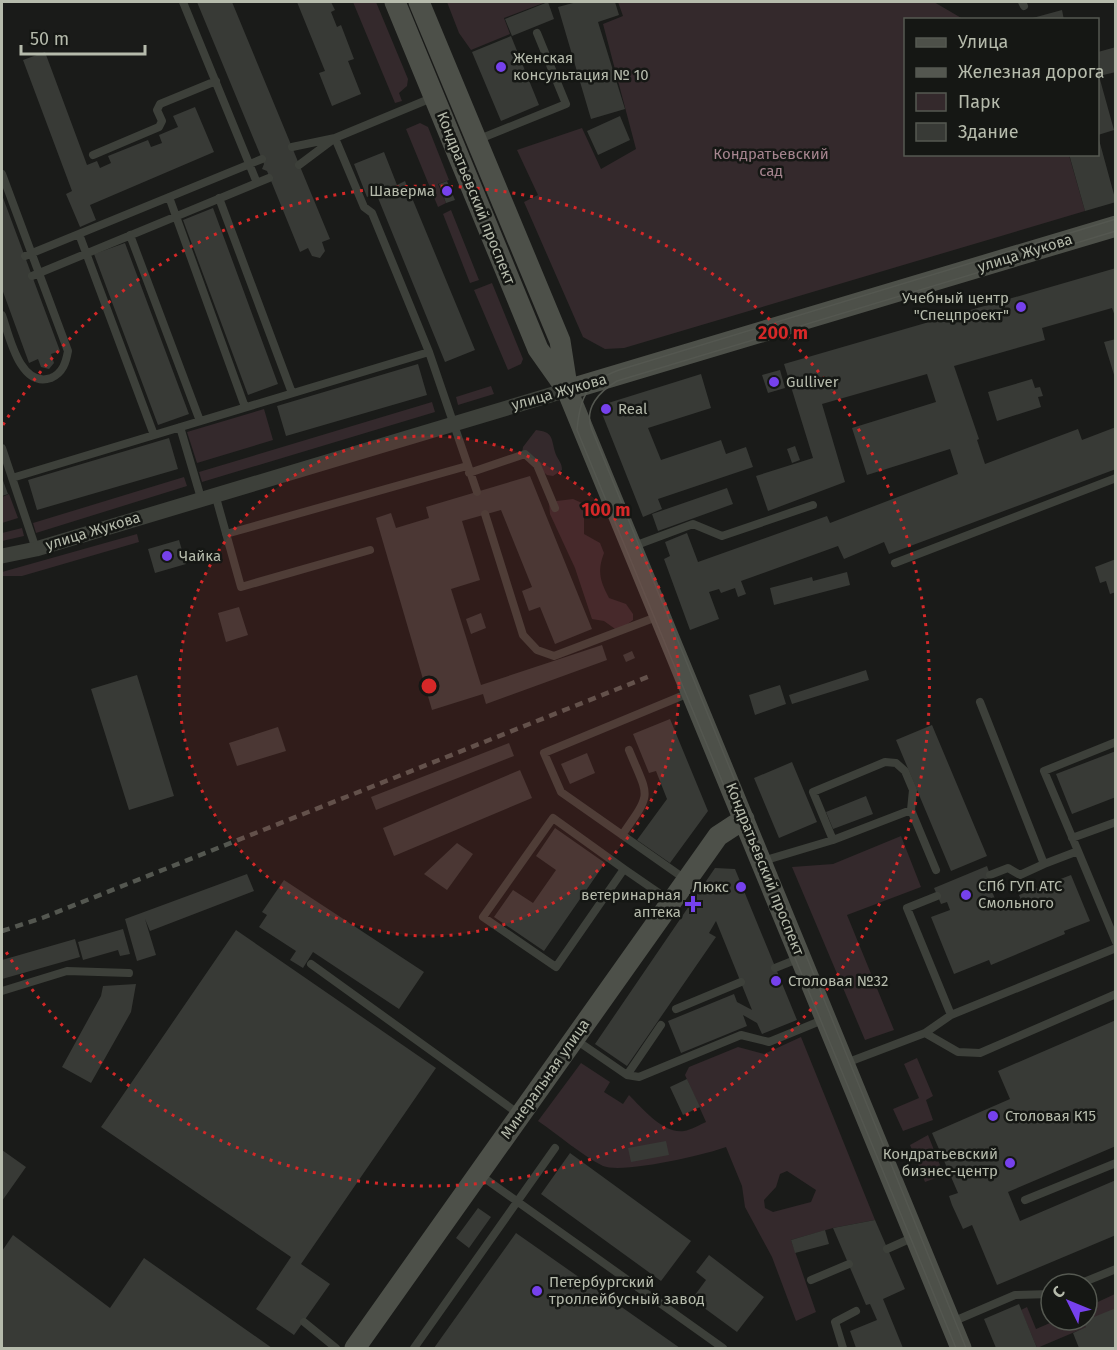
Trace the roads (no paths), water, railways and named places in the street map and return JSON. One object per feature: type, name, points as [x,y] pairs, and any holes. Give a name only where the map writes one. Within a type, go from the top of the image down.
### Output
[{"type":"main road","name":"Кондратьевский проспект","points":[[395,2],[445,93]]},
{"type":"main road","name":"Кондратьевский проспект","points":[[418,2],[445,93],[466,145],[538,349],[567,390],[961,1348]]},
{"type":"main road","name":"улица Жукова","points":[[567,390],[1116,226]]},
{"type":"main road","name":"Минеральная улица","points":[[355,1348],[718,836],[744,819]]},
{"type":"street","name":"улица Жукова","points":[[2,556],[36,549],[567,390]]},
{"type":"lane","points":[[183,2],[257,183]]},
{"type":"lane","points":[[466,145],[566,104],[537,33]]},
{"type":"lane","points":[[93,155],[159,127],[162,121],[158,110],[160,104],[216,81]]},
{"type":"lane","points":[[292,147],[335,138],[445,93]]},
{"type":"lane","points":[[299,165],[335,138]]},
{"type":"lane","points":[[335,138],[364,207],[372,213],[429,352],[477,492]]},
{"type":"lane","points":[[28,255],[262,159]]},
{"type":"lane","points":[[2,174],[35,274],[68,351],[66,362],[60,371],[51,378],[40,379],[30,376],[22,368],[2,315]]},
{"type":"lane","points":[[35,274],[269,178]]},
{"type":"lane","points":[[169,197],[245,407]]},
{"type":"lane","points":[[219,198],[292,393]]},
{"type":"lane","points":[[79,234],[154,435]]},
{"type":"lane","points":[[130,235],[200,421]]},
{"type":"lane","points":[[12,478],[429,352]]},
{"type":"lane","points":[[180,427],[226,534],[241,587],[370,550]]},
{"type":"lane","points":[[2,448],[36,549]]},
{"type":"lane","points":[[226,534],[525,454],[537,465],[555,508]]},
{"type":"lane","points":[[895,563],[1116,478]]},
{"type":"lane","points":[[633,546],[693,524],[722,536],[813,505]]},
{"type":"lane","points":[[485,514],[523,635],[537,650],[554,656],[661,615]]},
{"type":"lane","points":[[686,880],[561,792],[544,753],[692,692]]},
{"type":"lane","points":[[980,702],[1044,864]]},
{"type":"lane","points":[[1116,742],[1044,771],[1116,942]]},
{"type":"lane","points":[[622,835],[645,802],[646,792],[629,750]]},
{"type":"lane","points":[[833,840],[813,792],[885,762],[896,763],[905,771],[915,789],[912,810],[936,870]]},
{"type":"lane","points":[[762,862],[833,840],[912,810]]},
{"type":"lane","points":[[624,869],[556,967],[483,917],[553,818],[671,901]]},
{"type":"lane","points":[[1072,838],[1116,822]]},
{"type":"lane","points":[[990,875],[1008,868],[1020,875],[1078,851]]},
{"type":"lane","points":[[937,896],[907,908],[951,1015]]},
{"type":"lane","points":[[844,1063],[925,1033],[951,1015],[1116,948]]},
{"type":"lane","points":[[775,968],[801,958]]},
{"type":"lane","points":[[311,964],[520,1115]]},
{"type":"lane","points":[[2,991],[68,971],[129,973]]},
{"type":"lane","points":[[676,1009],[741,982]]},
{"type":"lane","points":[[925,1033],[958,1052],[980,1053],[1116,994]]},
{"type":"lane","points":[[573,1039],[627,1075],[639,1077],[741,1035],[769,1042],[826,1019]]},
{"type":"lane","points":[[627,1075],[661,1025]]},
{"type":"lane","points":[[414,1348],[555,1148]]},
{"type":"lane","points":[[1025,1200],[1116,1163]]},
{"type":"lane","points":[[478,1174],[723,1348]]},
{"type":"lane","points":[[887,1249],[916,1236]]},
{"type":"lane","points":[[811,1280],[849,1264]]},
{"type":"lane","points":[[1099,1276],[1116,1269]]},
{"type":"lane","points":[[951,1322],[1015,1295],[1039,1294]]},
{"type":"lane","points":[[843,1348],[835,1322],[856,1311]]},
{"type":"lane","points":[[304,1322],[336,1348]]},
{"type":"tram line","points":[[956,1348],[577,430],[578,418],[583,399],[592,385],[619,370],[1116,219]]},
{"type":"tram line","points":[[966,1348],[592,430],[590,414],[591,407],[599,395],[617,381],[1116,231]]},
{"type":"railway","points":[[2,931],[42,918],[650,676]]},
{"type":"place","name":"Женская консультация № 10","points":[[501,67]]},
{"type":"place","name":"Шаверма","points":[[447,191]]},
{"type":"place","name":"Учебный центр \"Спецпроект\"","points":[[1021,307]]},
{"type":"place","name":"Gulliver","points":[[774,382]]},
{"type":"place","name":"Real","points":[[606,409]]},
{"type":"place","name":"Чайка","points":[[167,556]]},
{"type":"place","name":"Люкс","points":[[741,887]]},
{"type":"place","name":"СПб ГУП АТС Смольного","points":[[966,895]]},
{"type":"place","name":"ветеринарная аптека","points":[[693,904]]},
{"type":"place","name":"Столовая №32","points":[[776,981]]},
{"type":"place","name":"Столовая К15","points":[[993,1116]]},
{"type":"place","name":"Кондратьевский бизнес-центр","points":[[1010,1163]]},
{"type":"place","name":"Петербургский троллейбусный завод","points":[[537,1291]]},
{"type":"park label","name":"Кондратьевский сад","points":[[771,162]]}]
